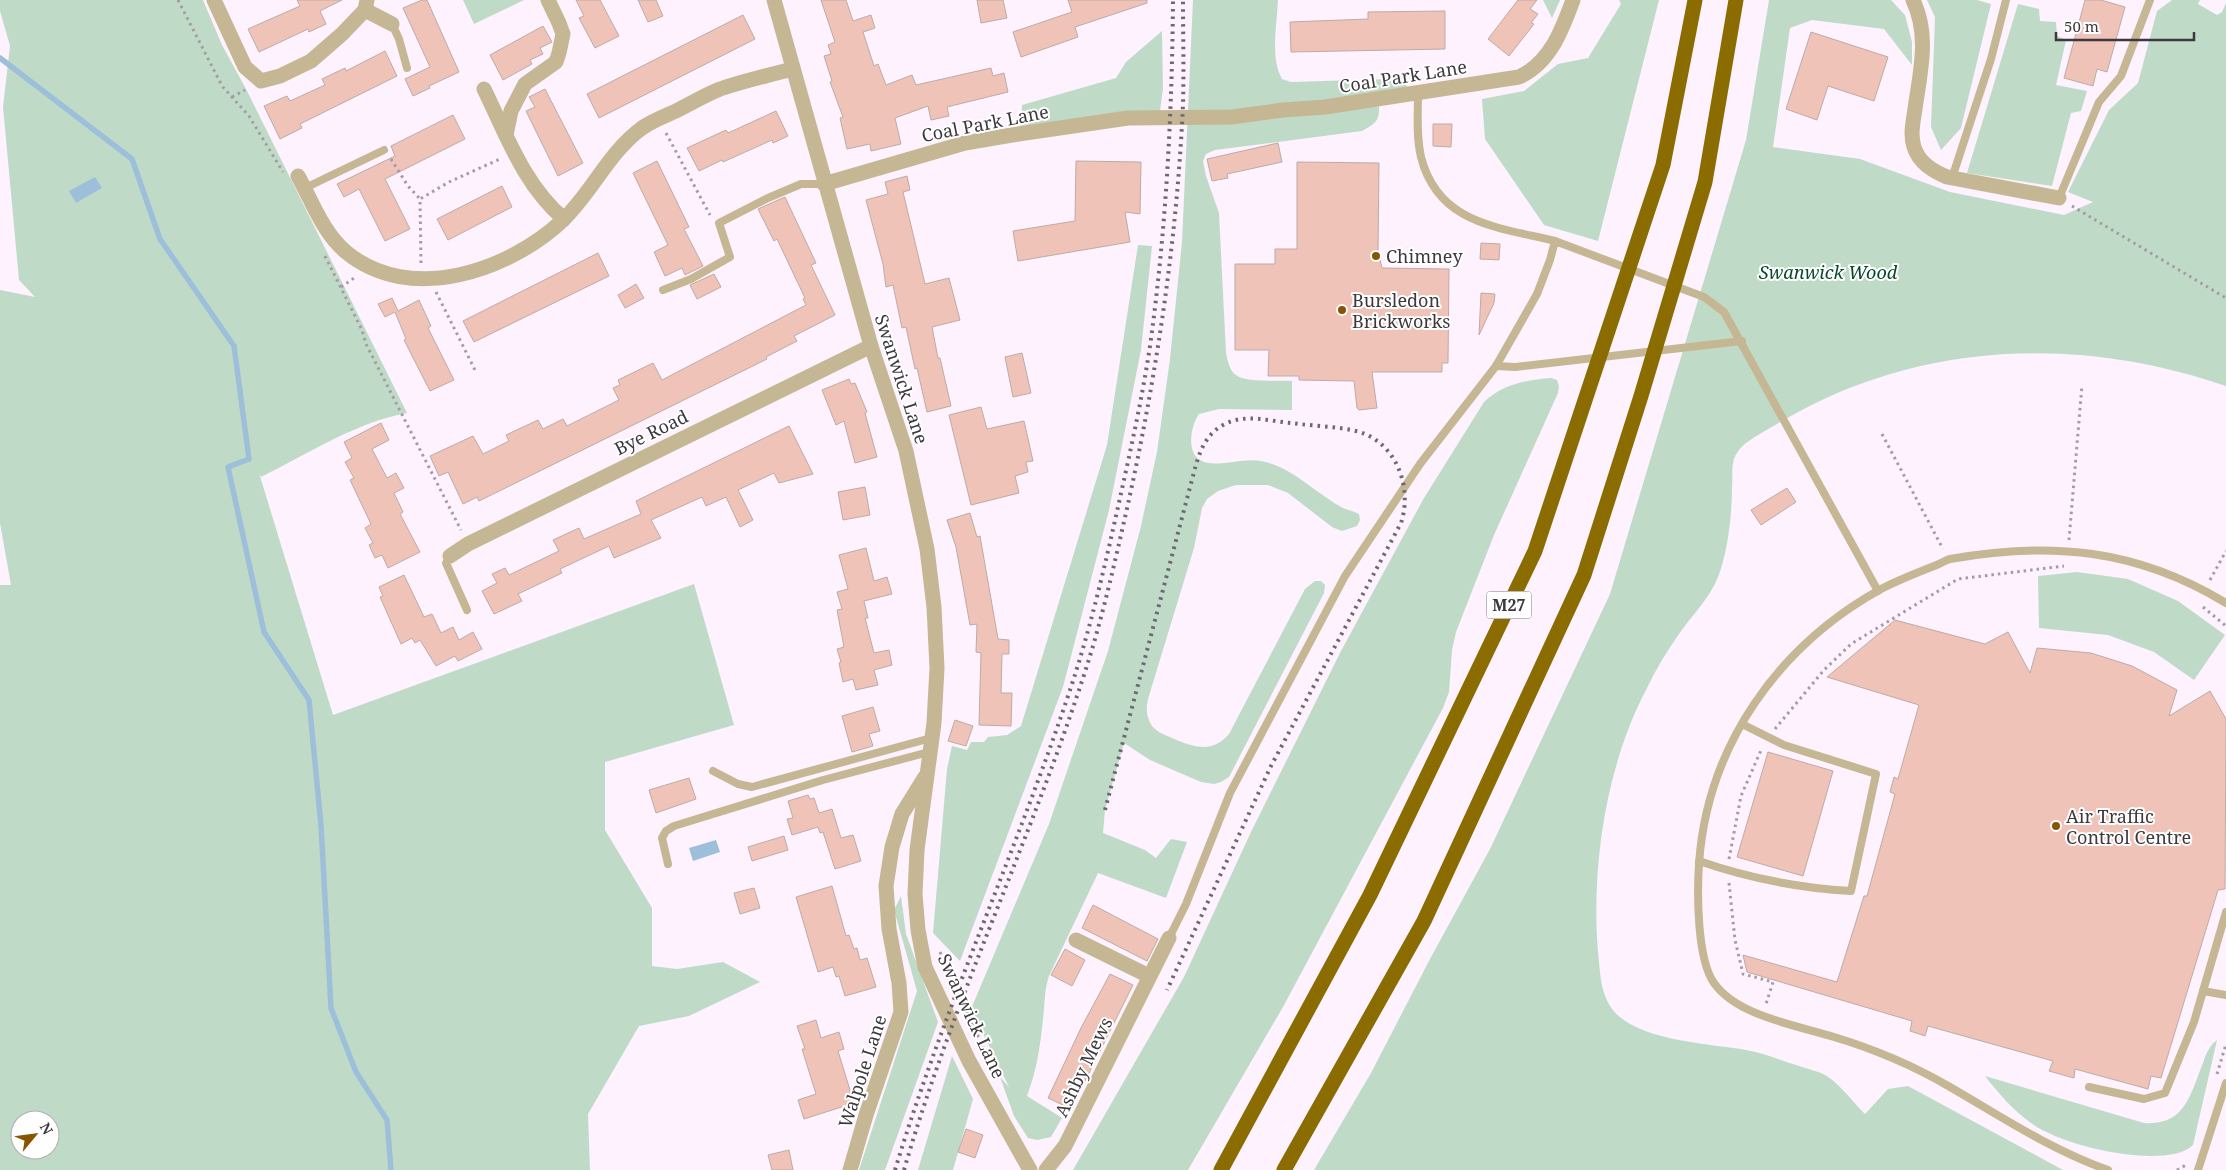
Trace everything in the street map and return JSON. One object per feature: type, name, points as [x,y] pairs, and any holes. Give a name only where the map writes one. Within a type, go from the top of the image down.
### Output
[{"type":"highway","name":"M27","points":[[1221,1170],[1370,895],[1535,551],[1663,165],[1695,0]]},
{"type":"highway","points":[[1284,1170],[1424,921],[1584,575],[1641,396],[1705,182],[1736,0]]},
{"type":"street","points":[[214,0],[245,67],[262,81],[280,76],[311,61],[342,34],[366,5],[392,24]]},
{"type":"street","points":[[506,135],[511,111],[525,84],[556,62],[559,53],[562,34],[548,0]]},
{"type":"street","name":"Swanwick Lane","points":[[774,0],[824,184],[871,346],[906,451],[927,550],[934,607],[937,668],[917,850],[915,894],[918,930],[925,967],[969,1061],[1030,1170]]},
{"type":"street","name":"Coal Park Lane","points":[[824,184],[965,143],[1128,118],[1232,117],[1283,110],[1325,107],[1506,80],[1529,72],[1543,60],[1564,25],[1572,0]]},
{"type":"street","points":[[1913,0],[1920,19],[1924,45],[1912,132],[1912,141],[1919,158],[1934,172],[1952,178],[2059,198]]},
{"type":"street","points":[[296,180],[327,231],[345,252],[368,268],[387,275],[407,279],[463,273],[491,266],[516,254],[540,239],[564,219],[625,141],[644,126],[719,90],[793,69]]},
{"type":"street","points":[[484,90],[531,184],[548,206],[564,219]]},
{"type":"street","name":"Bye Road","points":[[450,556],[468,544],[871,346]]},
{"type":"street","name":"Swanwick Lane","points":[[899,983],[889,929],[886,886],[892,847],[902,814],[926,777]]},
{"type":"street","name":"Ashby Mews","points":[[1046,1170],[1065,1146],[1169,938]]},
{"type":"street","points":[[1076,940],[1149,976]]},
{"type":"street","name":"Walpole Lane","points":[[850,1170],[866,1115],[901,1012],[899,983]]},
{"type":"lane","points":[[1952,178],[1991,59],[2006,0]]},
{"type":"lane","points":[[2059,198],[2099,102],[2121,76],[2150,0]]},
{"type":"lane","points":[[392,24],[408,68]]},
{"type":"lane","points":[[1418,92],[1421,157],[1432,182],[1456,211],[1478,222],[1555,241],[1593,254],[1704,297],[1724,312],[1878,591]]},
{"type":"lane","points":[[296,180],[384,150]]},
{"type":"lane","points":[[663,290],[691,279],[730,257],[719,223],[768,198],[801,184],[824,184]]},
{"type":"lane","points":[[1169,938],[1186,904],[1230,794],[1345,576],[1420,464],[1496,366],[1537,294],[1555,241]]},
{"type":"lane","points":[[1496,366],[1515,367],[1742,342]]},
{"type":"lane","points":[[2108,1170],[2058,1149],[1953,1089],[1903,1063],[1837,1037],[1763,1016],[1736,1005],[1724,995],[1711,978],[1705,960],[1700,927],[1699,861],[1704,820],[1712,788],[1742,724],[1763,690],[1797,650],[1840,614],[1878,591],[1948,559],[2022,550],[2068,550],[2105,554],[2143,564],[2181,578],[2226,603]]},
{"type":"lane","points":[[450,556],[446,563],[467,610]]},
{"type":"lane","points":[[1699,861],[1727,871],[1811,889],[1851,891],[1876,774],[1767,738],[1742,724]]},
{"type":"lane","points":[[713,771],[738,784],[752,787],[930,745]]},
{"type":"lane","points":[[668,864],[662,838],[666,831],[674,826],[930,745]]},
{"type":"lane","points":[[2090,1087],[2144,1099],[2164,1093],[2194,1022],[2226,912]]},
{"type":"lane","points":[[2203,991],[2226,995]]},
{"type":"lane","points":[[2200,1170],[2226,1083]]},
{"type":"path","points":[[178,0],[222,86],[249,116],[296,180]]},
{"type":"path","points":[[659,119],[710,215]]},
{"type":"path","points":[[384,150],[408,186],[420,199],[425,278],[476,370]]},
{"type":"path","points":[[420,199],[448,182],[515,153]]},
{"type":"path","points":[[2059,198],[2226,298]]},
{"type":"path","points":[[324,253],[362,330],[366,344],[468,544]]},
{"type":"path","points":[[1763,1016],[1773,982],[1744,974],[1735,940],[1727,871],[1741,796],[1767,738],[1824,670],[1851,644],[1958,579],[2067,565],[2082,385]]},
{"type":"path","points":[[1882,434],[1958,579]]},
{"type":"path","points":[[2208,586],[2226,551]]},
{"type":"path","points":[[2198,603],[2226,626]]},
{"type":"path","points":[[941,954],[975,1029]]},
{"type":"green space","points":[[0,0],[203,0],[222,45],[246,89],[407,413],[388,417],[351,431],[261,477],[259,473],[333,715],[694,584],[734,725],[605,762],[605,830],[652,908],[652,966],[677,969],[723,962],[760,982],[689,1016],[639,1026],[588,1114],[590,1170],[0,1170],[0,585],[11,585],[0,523],[0,290],[35,297],[19,280],[3,107],[10,46],[0,11]]},
{"type":"green space","points":[[463,0],[524,0],[474,24]]},
{"type":"green space","points":[[1193,0],[1278,0],[1275,51],[1278,71],[1282,79],[1291,82],[1389,79],[1405,84],[1411,93],[1379,98],[1378,118],[1373,124],[1362,131],[1215,150],[1206,154],[1203,161],[1206,176],[1219,213],[1226,353],[1229,365],[1232,371],[1240,378],[1262,381],[1292,381],[1292,410],[1219,409],[1199,414],[1192,431],[1191,445],[1193,451],[1200,460],[1206,462],[1221,463],[1254,460],[1272,464],[1293,474],[1341,507],[1359,514],[1360,520],[1357,526],[1342,531],[1332,527],[1288,493],[1268,485],[1236,485],[1218,491],[1207,499],[1202,508],[1194,548],[1148,699],[1148,716],[1150,723],[1156,730],[1195,746],[1209,746],[1223,740],[1229,734],[1305,589],[1315,581],[1321,581],[1325,585],[1324,593],[1229,777],[1214,784],[1201,782],[1150,760],[1124,743],[1105,810],[1103,833],[1145,850],[1156,858],[1171,839],[1187,842],[1166,898],[1098,873],[1047,982],[1038,1058],[1027,1096],[1062,1118],[1051,1137],[1037,1140],[1028,1138],[1014,1116],[1000,1077],[1009,1087],[971,1009],[1049,824],[1108,651],[1141,526],[1157,452],[1170,359],[1182,242]]},
{"type":"green space","points":[[1543,0],[1560,0],[1552,18]]},
{"type":"green space","points":[[1619,0],[1659,0],[1598,241],[1544,225],[1485,139],[1482,99],[1524,91],[1558,64],[1588,58],[1621,4]]},
{"type":"green space","name":"Swanwick Wood","points":[[1769,0],[1891,0],[1905,15],[1912,42],[1912,65],[1884,29],[1812,20],[1790,28],[1773,147],[1860,159],[1950,192],[2064,215],[2093,202],[2068,192],[2109,110],[2138,83],[2157,11],[2172,0],[2200,0],[2198,4],[2217,15],[2222,12],[2226,3],[2226,386],[2170,370],[2113,359],[2056,354],[2000,354],[1943,361],[1888,375],[1834,394],[1782,421],[1746,443],[1737,452],[1733,463],[1729,533],[1715,585],[1679,634],[1650,681],[1621,750],[1604,817],[1597,885],[1596,919],[1598,952],[1602,987],[1610,1006],[1621,1018],[1635,1027],[1653,1033],[1692,1042],[1753,1051],[1819,1072],[1835,1082],[1865,1114],[1888,1089],[1908,1086],[2063,1170],[1314,1170],[1371,1073],[1490,849],[1610,594],[1746,140]]},
{"type":"green space","points":[[1927,0],[1977,0],[1991,4],[1961,128],[1941,150],[1931,127],[1935,17]]},
{"type":"green space","points":[[2018,4],[2039,9],[2040,21],[2056,22],[2057,36],[2066,40],[2056,85],[2087,91],[2081,111],[2071,113],[2052,186],[1967,173]]},
{"type":"green space","points":[[1162,31],[1163,88],[1160,111],[1021,126],[1022,105],[1116,78],[1126,62]]},
{"type":"green space","points":[[1138,245],[1152,246],[1141,350],[1109,510],[1063,687],[960,961],[933,933],[947,769],[952,746],[967,750],[971,742],[984,742],[988,737],[1007,735],[1021,726],[1107,445]]},
{"type":"green space","points":[[1551,378],[1557,380],[1559,386],[1558,393],[1494,535],[1456,632],[1452,650],[1449,692],[1443,708],[1283,1007],[1188,1170],[1073,1170],[1184,977],[1251,832],[1341,651],[1424,498],[1484,402],[1499,391],[1515,384]]},
{"type":"green space","points":[[2077,572],[2128,579],[2178,601],[2225,635],[2194,680],[2154,652],[2108,635],[2039,628],[2038,576]]},
{"type":"green space","points":[[901,896],[906,934],[938,1022],[885,1170],[859,1170],[917,991],[894,910]]},
{"type":"green space","points":[[2217,1040],[2193,1145],[2180,1152],[2162,1156],[2140,1156],[2091,1148],[2047,1132],[2018,1113],[1985,1076],[2144,1123],[2158,1123],[2177,1114],[2184,1106],[2207,1053]]},
{"type":"green space","points":[[952,1056],[973,1099],[953,1170],[918,1170]]},
{"type":"water","points":[[95,177],[102,188],[76,203],[69,191]]},
{"type":"water","points":[[716,840],[720,852],[693,861],[689,848]]},
{"type":"building","points":[[297,0],[342,0],[320,11],[326,24],[309,32],[308,29],[259,52],[248,29],[300,6]]},
{"type":"building","points":[[422,0],[427,0],[459,72],[413,96],[405,79],[430,67],[403,8]]},
{"type":"building","points":[[576,0],[600,0],[619,36],[595,48],[579,18],[584,16]]},
{"type":"building","points":[[638,0],[656,0],[663,16],[648,22]]},
{"type":"building","points":[[821,0],[846,0],[853,21],[871,15],[875,28],[863,32],[874,66],[878,64],[886,85],[912,75],[916,85],[991,68],[993,76],[1004,73],[1008,92],[947,107],[949,116],[931,120],[928,106],[895,118],[901,144],[871,151],[870,144],[847,149],[840,118],[843,117],[830,82],[832,81],[824,56],[831,54],[828,45],[835,42]]},
{"type":"building","points":[[977,0],[1003,0],[1007,18],[981,23]]},
{"type":"building","points":[[1068,0],[1147,0],[1147,3],[1075,27],[1078,37],[1021,57],[1013,32],[1072,12]]},
{"type":"building","points":[[1518,0],[1537,0],[1530,9],[1538,14],[1531,23],[1534,24],[1509,56],[1488,39]]},
{"type":"building","points":[[2085,0],[2101,0],[2125,7],[2107,72],[2097,69],[2093,86],[2064,78]]},
{"type":"building","points":[[1445,11],[1445,49],[1291,52],[1290,22],[1368,19],[1368,12]]},
{"type":"building","points":[[743,15],[755,39],[599,118],[587,94]]},
{"type":"building","points":[[543,26],[552,42],[540,48],[543,54],[530,60],[532,64],[503,80],[490,55]]},
{"type":"building","points":[[1811,32],[1888,57],[1874,101],[1828,86],[1817,120],[1786,109]]},
{"type":"building","points":[[385,51],[397,76],[300,124],[302,128],[280,139],[264,106],[287,96],[290,101],[325,85],[322,79],[345,68],[346,71]]},
{"type":"building","points":[[545,89],[583,163],[558,176],[526,111],[535,107],[529,97]]},
{"type":"building","points":[[776,111],[788,136],[773,143],[772,140],[699,171],[687,148],[726,130],[728,133]]},
{"type":"building","points":[[453,115],[465,139],[385,179],[410,229],[385,241],[359,189],[344,197],[337,184],[395,156],[391,146]]},
{"type":"building","points":[[1433,124],[1452,124],[1451,147],[1433,146]]},
{"type":"building","points":[[1278,143],[1282,162],[1227,174],[1228,178],[1212,181],[1207,159]]},
{"type":"building","points":[[657,161],[689,227],[684,229],[703,266],[685,275],[682,268],[665,276],[654,252],[668,245],[633,173]]},
{"type":"building","points":[[1076,161],[1141,162],[1140,214],[1125,212],[1130,242],[1018,261],[1013,231],[1075,221]]},
{"type":"building","name":"Bursledon Brickworks","points":[[1297,162],[1379,163],[1378,251],[1382,268],[1449,269],[1448,363],[1442,363],[1442,372],[1372,372],[1377,408],[1359,410],[1357,408],[1354,381],[1299,380],[1299,376],[1268,376],[1269,350],[1235,350],[1235,264],[1275,264],[1275,249],[1297,249]]},
{"type":"building","points":[[907,176],[910,190],[903,192],[925,284],[949,278],[960,320],[932,327],[951,406],[927,412],[906,327],[902,328],[893,285],[886,287],[883,264],[866,200],[888,194],[885,182]]},
{"type":"building","points":[[502,186],[512,207],[448,240],[437,219]]},
{"type":"building","points":[[785,197],[816,263],[811,265],[835,315],[794,336],[797,341],[766,357],[767,359],[479,501],[477,497],[463,504],[448,472],[439,476],[430,456],[473,436],[483,454],[509,441],[506,435],[538,420],[543,429],[563,419],[567,426],[619,400],[613,388],[620,385],[618,380],[653,363],[662,380],[806,305],[803,299],[805,298],[777,239],[774,241],[758,209]]},
{"type":"building","points":[[1481,243],[1500,244],[1499,260],[1480,259]]},
{"type":"building","points":[[598,253],[609,276],[474,342],[463,321]]},
{"type":"building","points":[[714,274],[721,287],[697,299],[690,285]]},
{"type":"building","points":[[636,284],[644,298],[625,308],[618,295]]},
{"type":"building","points":[[1481,293],[1495,294],[1494,303],[1479,335]]},
{"type":"building","points":[[392,298],[398,311],[419,300],[431,326],[428,328],[454,380],[430,391],[404,340],[406,339],[395,312],[385,317],[378,304]]},
{"type":"building","points":[[1022,353],[1031,393],[1013,397],[1005,357]]},
{"type":"building","points":[[849,379],[851,384],[855,383],[867,412],[865,413],[877,457],[855,463],[844,421],[836,425],[822,390]]},
{"type":"building","points":[[981,407],[987,429],[1024,421],[1033,461],[1026,462],[1028,472],[1015,476],[1019,493],[971,505],[949,415]]},
{"type":"building","points":[[381,423],[389,440],[372,449],[387,478],[396,473],[404,488],[394,493],[403,512],[400,514],[420,552],[388,568],[382,555],[375,558],[369,545],[373,543],[365,528],[371,524],[350,480],[354,478],[345,462],[352,458],[344,442]]},
{"type":"building","points":[[789,426],[813,474],[779,483],[774,473],[738,490],[753,520],[740,527],[726,497],[706,506],[702,497],[651,520],[661,538],[614,558],[609,546],[560,569],[562,573],[518,594],[522,601],[494,614],[482,591],[497,583],[492,574],[505,568],[509,575],[559,551],[553,540],[579,528],[584,539],[641,514],[636,501]]},
{"type":"building","points":[[865,487],[870,515],[843,520],[838,492]]},
{"type":"building","points":[[1787,488],[1796,502],[1761,525],[1751,510]]},
{"type":"building","points":[[970,513],[977,537],[980,536],[998,639],[1009,640],[1009,654],[1002,654],[1001,693],[1012,693],[1011,726],[979,725],[981,653],[976,652],[977,624],[970,625],[956,547],[947,520]]},
{"type":"building","points":[[866,548],[874,581],[887,577],[892,594],[864,601],[868,618],[865,618],[874,653],[889,650],[892,665],[874,670],[878,685],[856,690],[853,679],[843,682],[839,663],[841,662],[837,649],[844,647],[837,610],[842,609],[837,592],[848,589],[839,555]]},
{"type":"building","points":[[404,575],[424,617],[432,614],[441,633],[453,627],[459,640],[473,632],[482,649],[458,661],[455,656],[436,666],[420,640],[415,643],[412,638],[401,644],[380,597],[383,596],[379,587]]},
{"type":"building","name":"Air Traffic Control Centre","points":[[1895,620],[1985,644],[2008,632],[2030,673],[2037,648],[2091,653],[2132,666],[2177,690],[2169,716],[2210,691],[2226,719],[2225,889],[2218,890],[2161,1078],[2151,1076],[2148,1089],[2075,1069],[2074,1078],[2049,1071],[2053,1061],[1928,1026],[1925,1036],[1910,1031],[1912,1021],[1747,972],[1743,955],[1837,982],[1864,896],[1867,896],[1895,794],[1890,792],[1894,777],[1898,779],[1919,705],[1827,677]]},
{"type":"building","points":[[873,707],[880,731],[869,734],[873,746],[852,752],[842,716]]},
{"type":"building","points":[[955,720],[973,726],[966,746],[948,741]]},
{"type":"building","points":[[1768,752],[1833,771],[1803,876],[1737,857]]},
{"type":"building","points":[[689,778],[696,799],[656,813],[649,790]]},
{"type":"building","points":[[808,795],[810,799],[814,798],[819,813],[832,809],[841,838],[853,835],[861,861],[835,869],[823,832],[820,833],[818,827],[792,835],[787,819],[793,818],[788,801]]},
{"type":"building","points":[[784,836],[788,850],[752,861],[748,847]]},
{"type":"building","points":[[832,886],[846,936],[849,935],[854,949],[857,948],[860,960],[867,958],[876,987],[845,996],[839,976],[836,977],[833,967],[818,972],[796,897]]},
{"type":"building","points":[[754,888],[760,908],[740,914],[734,893]]},
{"type":"building","points":[[1093,905],[1158,939],[1147,961],[1082,928]]},
{"type":"building","points":[[1065,949],[1085,960],[1072,986],[1051,975]]},
{"type":"building","points":[[1110,974],[1133,985],[1071,1109],[1048,1098],[1081,1028]]},
{"type":"building","points":[[816,1020],[821,1038],[839,1032],[844,1049],[838,1051],[854,1103],[804,1119],[798,1100],[816,1094],[802,1049],[805,1049],[797,1026]]},
{"type":"building","points":[[966,1129],[983,1135],[975,1158],[958,1152]]},
{"type":"building","points":[[789,1150],[793,1170],[772,1170],[768,1155]]},
{"type":"waterway","points":[[0,58],[132,159],[160,239],[234,346],[249,459],[228,467],[264,632],[309,700],[321,825],[331,1008],[356,1072],[387,1120],[391,1170]]},
{"type":"railway","points":[[895,1170],[936,1048],[1051,745],[1090,625],[1105,565],[1138,413],[1156,303],[1167,173],[1173,0]]},
{"type":"railway","points":[[904,1170],[944,1047],[1060,745],[1088,663],[1111,577],[1137,463],[1164,310],[1180,155],[1183,104],[1183,0]]},
{"type":"railway","points":[[1105,810],[1196,465],[1207,439],[1223,425],[1239,419],[1257,419],[1348,429],[1370,436],[1391,455],[1403,481],[1405,495],[1401,523],[1271,766],[1167,990]]},
{"type":"place","name":"Chimney","points":[[1376,256]]},
{"type":"place","name":"Bursledon Brickworks","points":[[1342,310]]},
{"type":"place","name":"Air Traffic Control Centre","points":[[2056,826]]}]
